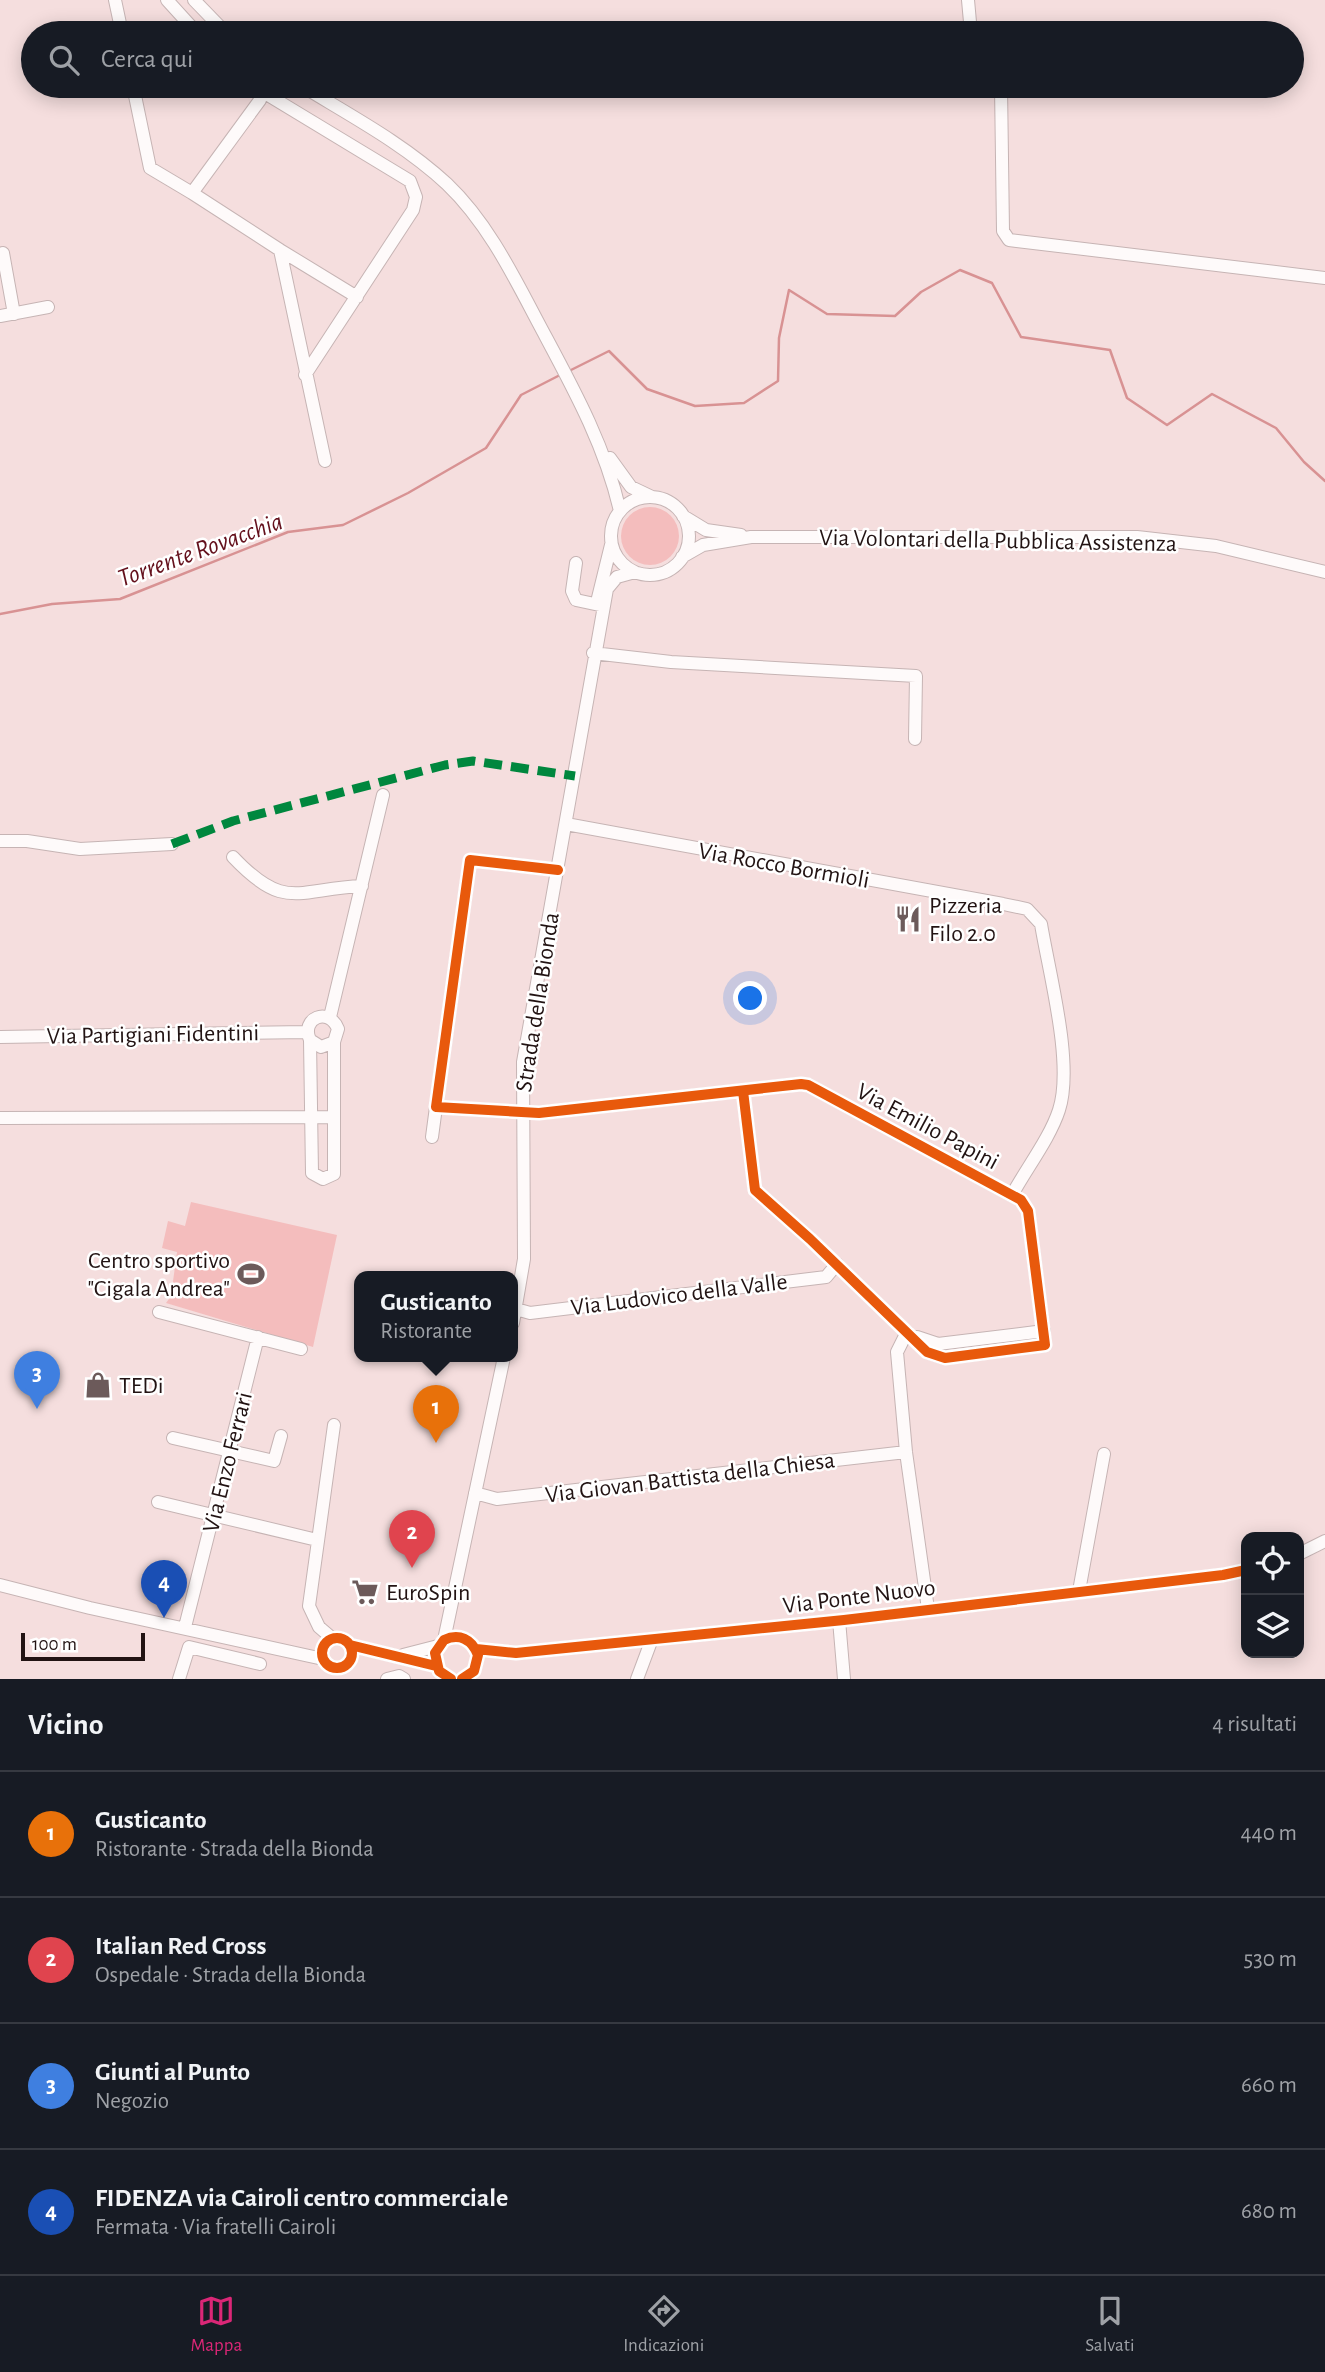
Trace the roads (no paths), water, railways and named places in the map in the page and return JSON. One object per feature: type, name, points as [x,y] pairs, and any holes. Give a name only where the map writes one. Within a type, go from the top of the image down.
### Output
[{"type":"street","points":[[115,0],[119,21]]},
{"type":"street","points":[[167,0],[186,21]]},
{"type":"street","points":[[194,0],[214,21]]},
{"type":"street","points":[[968,0],[970,21]]},
{"type":"street","points":[[135,98],[150,168],[357,297]]},
{"type":"street","points":[[192,193],[262,98]]},
{"type":"street","points":[[280,98],[410,181],[416,197],[413,210],[305,375]]},
{"type":"street","points":[[311,98],[324,99],[383,135],[449,186],[493,242],[587,416],[615,484],[620,511]]},
{"type":"street","points":[[1001,98],[1003,231],[1009,240],[1325,278]]},
{"type":"street","points":[[280,250],[325,461]]},
{"type":"street","points":[[0,254],[2,253],[13,314]]},
{"type":"street","points":[[0,316],[48,307]]},
{"type":"street","points":[[600,444],[631,487],[667,502],[681,513],[688,535],[682,557],[666,572],[656,575],[635,572],[619,560],[611,541],[614,520],[620,511],[630,503],[655,498]]},
{"type":"street","name":"Via Volontari della Pubblica Assistenza","points":[[681,513],[706,530],[751,537],[1137,537],[1216,546],[1325,572]]},
{"type":"street","name":"Via Volontari della Pubblica Assistenza","points":[[682,557],[703,545],[751,537]]},
{"type":"street","name":"Strada della Bionda","points":[[518,1296],[524,1259],[523,1062],[592,682],[600,605],[611,541]]},
{"type":"street","points":[[576,564],[574,597],[579,602],[600,605]]},
{"type":"street","name":"Strada della Bionda","points":[[600,605],[612,581],[625,573],[635,572]]},
{"type":"street","points":[[595,654],[671,662],[916,676],[915,739]]},
{"type":"street","points":[[330,1017],[316,1017],[309,1023],[308,1036],[312,1173],[323,1179],[334,1174],[334,1042],[338,1029],[330,1017],[383,796]]},
{"type":"street","name":"Via Rocco Bormioli","points":[[566,824],[1027,909],[1041,924],[1064,1072],[1059,1112],[1012,1195]]},
{"type":"street","points":[[0,841],[27,841],[80,849],[172,845]]},
{"type":"street","points":[[233,857],[255,880],[276,890],[312,894],[333,887],[362,886]]},
{"type":"street","points":[[432,1137],[470,860],[558,870]]},
{"type":"street","points":[[308,1036],[321,1047],[334,1042]]},
{"type":"street","name":"Via Partigiani Fidentini","points":[[0,1037],[308,1036]]},
{"type":"street","name":"Via Emilio Papini","points":[[436,1107],[522,1114],[808,1085],[1021,1200],[1028,1211],[1044,1338],[938,1344],[927,1343],[907,1332]]},
{"type":"street","points":[[743,1091],[755,1190],[907,1332],[897,1352],[906,1452],[928,1609]]},
{"type":"street","points":[[0,1118],[334,1117]]},
{"type":"street","name":"Via Ludovico della Valle","points":[[518,1310],[530,1313],[825,1277],[837,1264]]},
{"type":"street","points":[[159,1312],[301,1349]]},
{"type":"street","name":"Via Enzo Ferrari","points":[[185,1627],[258,1337]]},
{"type":"street","points":[[436,1666],[454,1602],[503,1362]]},
{"type":"street","points":[[334,1425],[309,1606],[336,1679]]},
{"type":"street","points":[[173,1438],[274,1461],[281,1436]]},
{"type":"street","name":"Via Giovan Battista della Chiesa","points":[[475,1493],[497,1499],[906,1452]]},
{"type":"street","points":[[1079,1591],[1104,1454]]},
{"type":"street","points":[[158,1502],[317,1540]]},
{"type":"street","points":[[1304,1552],[1325,1542]]},
{"type":"street","name":"Via Ponte Nuovo","points":[[469,1675],[476,1649],[516,1653],[839,1620],[1241,1571]]},
{"type":"street","points":[[0,1585],[90,1608],[301,1654],[327,1651],[344,1640],[350,1645],[436,1666],[449,1679]]},
{"type":"street","points":[[454,1602],[455,1620],[465,1638],[476,1649]]},
{"type":"street","points":[[839,1620],[844,1679]]},
{"type":"street","points":[[346,1669],[458,1636],[465,1638]]},
{"type":"street","points":[[637,1679],[652,1639]]},
{"type":"street","points":[[346,1669],[350,1645]]},
{"type":"street","points":[[179,1679],[189,1647],[260,1664]]},
{"type":"street","points":[[327,1651],[346,1669]]},
{"type":"street","name":"Via Ponte Nuovo","points":[[469,1675],[516,1653]]},
{"type":"street","points":[[387,1679],[399,1676],[404,1679]]},
{"type":"waterway","name":"Torrente Rovacchia","points":[[569,371],[609,351],[647,389],[695,406],[744,403],[778,381],[779,338],[789,290],[827,314],[895,316],[921,292],[960,270],[992,283],[1021,337],[1110,350],[1127,398],[1167,425],[1212,394],[1276,428],[1304,462],[1325,481]]},
{"type":"waterway","name":"Torrente Rovacchia","points":[[0,614],[52,604],[120,599],[288,532],[343,525],[408,493],[486,448],[521,395],[560,375]]},
{"type":"place","name":"Pizzeria Filo 2.0","points":[[908,919]]},
{"type":"place","name":"Centro sportivo \"Cigala Andrea\"","points":[[251,1274]]},
{"type":"place","name":"TEDi","points":[[98,1385]]},
{"type":"place","name":"Giunti al Punto","points":[[37,1409]]},
{"type":"place","name":"Gusticanto","points":[[436,1443]]},
{"type":"place","name":"Italian Red Cross","points":[[412,1568]]},
{"type":"place","name":"EuroSpin","points":[[365,1592]]},
{"type":"place","name":"FIDENZA via Cairoli centro commerciale","points":[[164,1618]]}]
